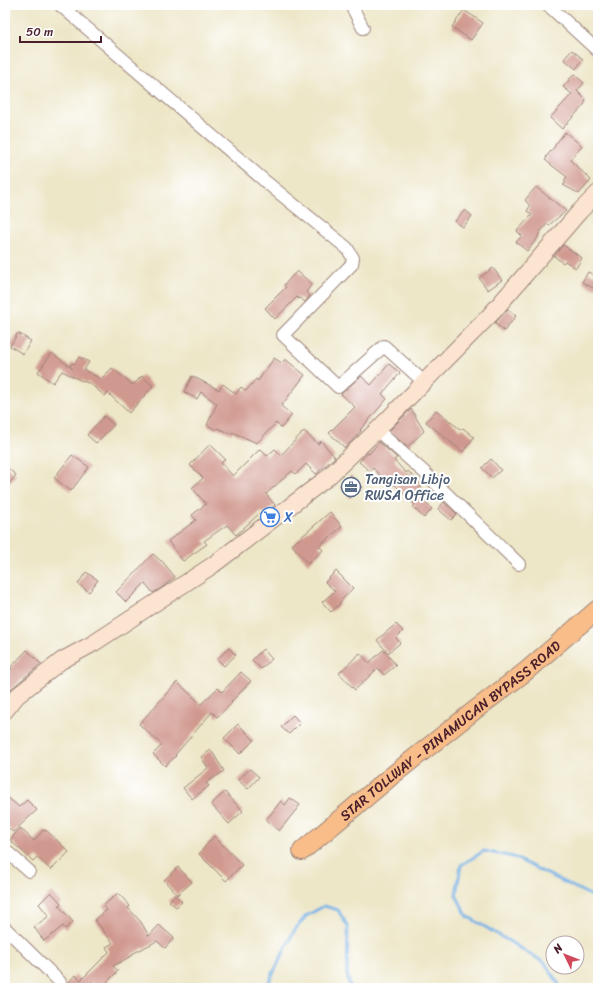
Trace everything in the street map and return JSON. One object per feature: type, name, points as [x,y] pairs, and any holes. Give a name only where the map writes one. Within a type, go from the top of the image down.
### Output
[{"type":"main road","name":"STAR TOLLWAY - PINAMUCAN BYPASS ROAD","points":[[302,851],[389,778],[525,672],[598,610]]},
{"type":"street","points":[[60,5],[266,182],[347,248],[353,258],[352,264],[283,335],[338,387],[384,346],[424,382]]},
{"type":"street","points":[[351,5],[363,28]]},
{"type":"street","points":[[548,5],[598,51]]},
{"type":"street","points":[[5,711],[17,696],[61,661],[94,643],[213,565],[326,478],[377,430],[491,314],[580,211],[598,193]]},
{"type":"street","points":[[377,430],[424,472],[519,564]]},
{"type":"street","points":[[5,850],[29,871]]},
{"type":"street","points":[[5,928],[60,982]]},
{"type":"building","points":[[464,10],[483,23],[471,40],[452,27]]},
{"type":"building","points":[[572,50],[583,59],[576,69],[564,59]]},
{"type":"building","points":[[574,74],[584,83],[577,91],[586,100],[584,105],[562,129],[550,118],[572,94],[563,87]]},
{"type":"building","points":[[565,132],[582,146],[570,160],[591,180],[579,194],[563,185],[566,183],[564,181],[567,177],[545,160]]},
{"type":"building","points":[[536,187],[566,211],[549,225],[547,224],[527,251],[516,242],[522,236],[517,231],[532,215],[527,211],[530,206],[525,200]]},
{"type":"building","points":[[465,210],[472,216],[463,227],[455,221]]},
{"type":"building","points":[[563,245],[582,258],[576,268],[565,261],[563,263],[554,256]]},
{"type":"building","points":[[493,268],[502,280],[488,290],[479,278]]},
{"type":"building","points":[[297,271],[312,284],[306,292],[310,296],[305,302],[297,297],[275,319],[265,308],[286,287],[284,285]]},
{"type":"building","points":[[588,272],[598,277],[598,284],[595,289],[582,282]]},
{"type":"building","points":[[508,309],[516,316],[504,331],[495,323]]},
{"type":"building","points":[[18,333],[31,341],[23,354],[10,346]]},
{"type":"building","points":[[52,353],[73,369],[70,366],[72,363],[75,364],[79,357],[89,362],[84,370],[101,379],[112,368],[133,385],[142,376],[153,386],[129,413],[108,393],[105,396],[88,382],[82,381],[62,371],[53,383],[38,372]]},
{"type":"building","points":[[274,358],[282,363],[285,359],[305,375],[281,406],[292,415],[281,428],[276,423],[257,443],[232,432],[232,434],[217,428],[216,430],[207,425],[217,404],[201,392],[197,399],[184,392],[192,376],[219,390],[223,384],[236,394],[241,387],[246,391],[256,379],[258,381]]},
{"type":"building","points":[[389,364],[400,373],[382,394],[387,399],[345,448],[329,433],[355,407],[341,394],[361,376],[371,385]]},
{"type":"building","points":[[411,409],[424,431],[407,447],[389,431]]},
{"type":"building","points":[[436,410],[461,430],[463,428],[474,437],[463,452],[426,422]]},
{"type":"building","points":[[104,416],[114,425],[96,443],[87,435]]},
{"type":"building","points":[[304,431],[318,444],[321,441],[335,457],[316,474],[306,464],[296,474],[292,471],[266,494],[275,505],[265,513],[261,512],[236,535],[227,525],[204,541],[207,544],[183,561],[168,541],[196,520],[192,515],[206,504],[192,488],[203,478],[190,465],[210,444],[225,459],[221,463],[233,476],[260,449],[267,456],[275,449],[281,455]]},
{"type":"building","points":[[379,442],[397,458],[394,460],[406,473],[408,471],[422,486],[415,493],[432,509],[424,518],[413,507],[415,505],[394,484],[391,487],[373,468],[370,471],[359,462],[368,453],[369,454]]},
{"type":"building","points":[[72,455],[89,467],[71,491],[54,478]]},
{"type":"building","points":[[491,459],[501,470],[492,478],[482,468]]},
{"type":"building","points":[[5,466],[16,475],[5,489]]},
{"type":"building","name":"Tangisan Libjo RWSA Office","points":[[351,475],[362,487],[350,498],[340,486]]},
{"type":"building","points":[[444,502],[457,514],[451,520],[438,509]]},
{"type":"building","points":[[330,512],[342,527],[319,546],[323,550],[308,564],[292,545]]},
{"type":"building","points":[[153,554],[162,561],[175,577],[153,593],[145,583],[126,602],[116,592]]},
{"type":"building","points":[[336,571],[353,588],[339,603],[340,604],[331,612],[322,602],[335,591],[325,582]]},
{"type":"building","points":[[86,572],[98,580],[89,592],[78,584]]},
{"type":"building","points":[[396,624],[403,631],[396,638],[400,643],[388,653],[377,640]]},
{"type":"building","points":[[229,648],[236,655],[224,666],[217,659]]},
{"type":"building","points":[[263,649],[272,659],[261,669],[252,660]]},
{"type":"building","points":[[27,650],[41,664],[11,689],[5,696],[5,675],[12,669],[10,668]]},
{"type":"building","points":[[383,650],[396,665],[384,675],[378,668],[355,690],[339,673],[360,653],[369,663]]},
{"type":"building","points":[[241,672],[251,681],[231,702],[232,703],[217,717],[212,712],[175,755],[176,756],[165,766],[153,754],[162,745],[139,724],[177,682],[201,704],[218,688],[222,692]]},
{"type":"building","points":[[293,715],[300,723],[289,734],[281,727]]},
{"type":"building","points":[[238,724],[254,740],[240,754],[224,738]]},
{"type":"building","points":[[211,750],[224,771],[206,783],[209,786],[192,799],[183,788],[208,768],[201,757]]},
{"type":"building","points":[[250,769],[259,777],[248,789],[238,780]]},
{"type":"building","points":[[225,792],[243,811],[229,824],[211,804]]},
{"type":"building","points":[[5,795],[19,807],[27,800],[37,810],[13,832],[5,825]]},
{"type":"building","points":[[290,798],[300,805],[279,831],[266,820],[281,801],[285,805]]},
{"type":"building","points":[[20,828],[34,841],[43,830],[46,830],[69,852],[51,870],[37,857],[33,861],[10,840]]},
{"type":"building","points":[[214,836],[242,865],[226,881],[199,854]]},
{"type":"building","points":[[178,867],[192,882],[177,895],[164,880]]},
{"type":"building","points":[[51,892],[61,903],[59,906],[73,922],[65,929],[63,926],[44,941],[34,927],[49,916],[39,904]]},
{"type":"building","points":[[118,893],[130,906],[128,908],[141,922],[149,936],[159,925],[174,938],[165,948],[157,941],[113,966],[118,971],[101,988],[98,988],[92,982],[88,987],[90,988],[64,988],[75,975],[81,980],[109,952],[106,947],[113,943],[95,920],[107,910],[103,906]]},
{"type":"building","points":[[175,895],[182,902],[176,907],[169,901]]},
{"type":"waterway","points":[[561,988],[545,963],[467,916],[456,895],[461,865],[484,851],[513,857],[590,895],[598,896]]},
{"type":"waterway","points":[[266,988],[294,931],[306,916],[324,906],[338,910],[348,927],[347,974],[350,988]]},
{"type":"place","name":"Tangisan Libjo RWSA Office","points":[[351,487]]},
{"type":"place","name":"X","points":[[270,517]]}]
